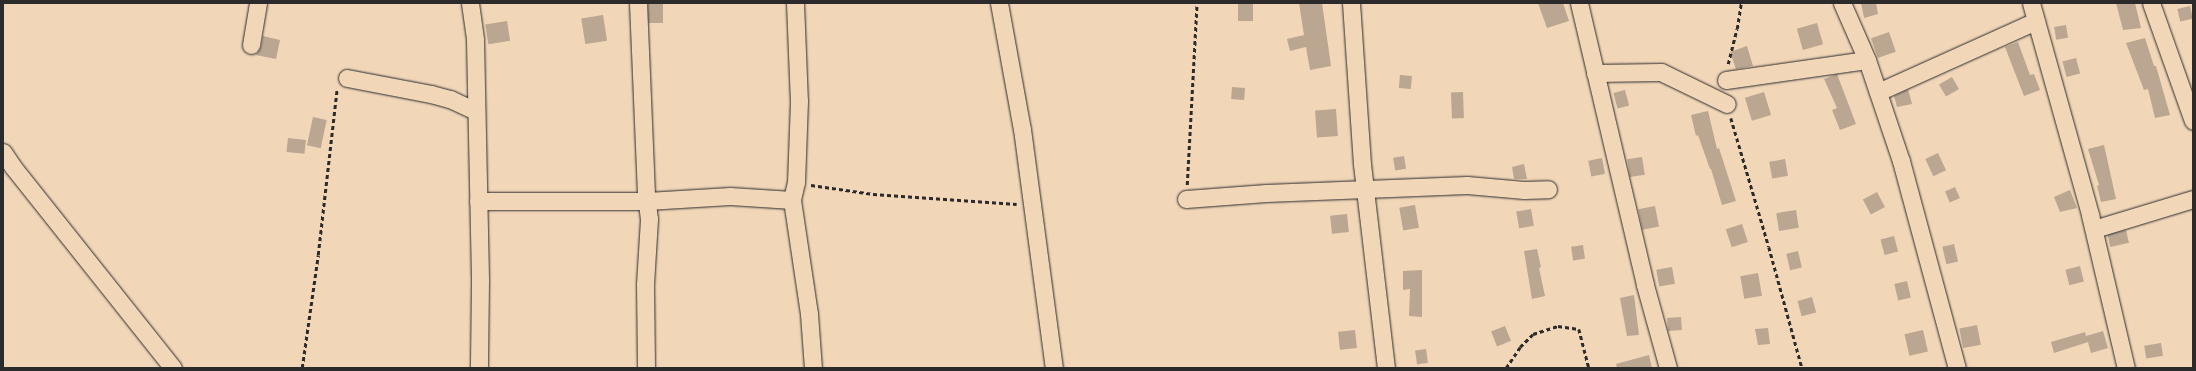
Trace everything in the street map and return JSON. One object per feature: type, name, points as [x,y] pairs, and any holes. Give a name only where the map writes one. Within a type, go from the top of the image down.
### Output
[{"type":"street","points":[[251,45],[258,3]]},
{"type":"street","points":[[470,3],[475,40],[479,368]]},
{"type":"street","points":[[638,3],[647,201],[650,219],[644,284],[646,368]]},
{"type":"street","points":[[795,3],[799,101],[796,182],[792,200],[809,314],[813,368]]},
{"type":"street","points":[[999,3],[1022,129],[1054,368]]},
{"type":"street","points":[[1351,3],[1365,188],[1386,368]]},
{"type":"street","points":[[1579,3],[1645,284],[1668,368]]},
{"type":"street","points":[[1842,3],[1867,60],[1901,161],[1956,368]]},
{"type":"street","points":[[2031,3],[2094,229],[2126,368]]},
{"type":"street","points":[[2151,3],[2193,121]]},
{"type":"street","points":[[1878,92],[2036,21]]},
{"type":"street","points":[[1726,80],[1867,60]]},
{"type":"street","points":[[1595,73],[1661,72],[1727,104]]},
{"type":"street","points":[[347,78],[431,94],[450,99],[476,110]]},
{"type":"street","points":[[3,152],[13,167],[173,368]]},
{"type":"street","points":[[1186,199],[1365,188],[1467,185],[1524,190],[1548,189]]},
{"type":"street","points":[[478,201],[647,201],[730,196],[792,200]]},
{"type":"street","points":[[2094,229],[2193,199]]},
{"type":"path","points":[[1186,199],[1197,3]]},
{"type":"path","points":[[1726,80],[1728,58],[1737,29],[1741,3]]},
{"type":"path","points":[[302,368],[318,254],[336,94],[338,84],[347,78]]},
{"type":"path","points":[[1727,104],[1769,247],[1802,368]]},
{"type":"path","points":[[796,182],[873,194],[1032,205]]},
{"type":"path","points":[[1506,368],[1520,347],[1533,334],[1558,326],[1579,329],[1589,368]]},
{"type":"building","points":[[648,3],[663,3],[663,23],[648,23]]},
{"type":"building","points":[[1238,3],[1253,3],[1253,21],[1238,21]]},
{"type":"building","points":[[1299,3],[1322,3],[1331,66],[1310,70],[1306,47],[1290,51],[1287,39],[1304,35]]},
{"type":"building","points":[[1538,3],[1563,3],[1569,21],[1547,28]]},
{"type":"building","points":[[1861,3],[1876,3],[1878,14],[1864,18]]},
{"type":"building","points":[[2116,3],[2135,3],[2141,28],[2123,30]]},
{"type":"building","points":[[2190,6],[2193,19],[2180,22],[2177,9]]},
{"type":"building","points":[[603,15],[607,41],[585,44],[581,18]]},
{"type":"building","points":[[507,21],[510,41],[488,44],[485,24]]},
{"type":"building","points":[[1817,23],[1823,44],[1803,50],[1797,29]]},
{"type":"building","points":[[2066,25],[2068,38],[2056,40],[2054,27]]},
{"type":"building","points":[[1889,32],[1896,52],[1878,58],[1871,38]]},
{"type":"building","points":[[263,36],[280,40],[276,59],[256,55],[261,47]]},
{"type":"building","points":[[2145,38],[2154,66],[2156,66],[2170,115],[2155,118],[2148,89],[2144,90],[2126,43]]},
{"type":"building","points":[[2018,42],[2030,75],[2034,74],[2040,90],[2024,96],[2005,47]]},
{"type":"building","points":[[1747,46],[1753,66],[1736,69],[1730,52]]},
{"type":"building","points":[[2076,58],[2080,73],[2067,77],[2062,62]]},
{"type":"building","points":[[1837,74],[1856,124],[1840,130],[1832,110],[1837,108],[1824,79]]},
{"type":"building","points":[[1400,75],[1412,76],[1411,89],[1399,88]]},
{"type":"building","points":[[1952,77],[1959,89],[1946,97],[1939,84]]},
{"type":"building","points":[[1232,87],[1245,88],[1244,100],[1231,99]]},
{"type":"building","points":[[1908,89],[1912,104],[1897,107],[1894,96]]},
{"type":"building","points":[[1625,90],[1629,105],[1618,109],[1613,93]]},
{"type":"building","points":[[1451,92],[1463,92],[1464,118],[1452,118]]},
{"type":"building","points":[[1764,92],[1771,115],[1752,121],[1745,98]]},
{"type":"building","points":[[1336,109],[1338,136],[1317,137],[1315,110]]},
{"type":"building","points":[[1708,111],[1717,149],[1719,148],[1736,201],[1722,205],[1711,169],[1698,135],[1696,136],[1691,115]]},
{"type":"building","points":[[313,117],[327,120],[321,148],[307,145]]},
{"type":"building","points":[[288,138],[306,140],[304,154],[287,152]]},
{"type":"building","points":[[2104,145],[2116,199],[2101,202],[2097,186],[2099,185],[2088,149]]},
{"type":"building","points":[[1938,153],[1946,170],[1933,176],[1925,159]]},
{"type":"building","points":[[1404,156],[1406,169],[1395,171],[1393,158]]},
{"type":"building","points":[[1642,157],[1645,175],[1630,177],[1627,159]]},
{"type":"building","points":[[1602,158],[1605,174],[1591,176],[1588,161]]},
{"type":"building","points":[[1785,159],[1788,176],[1772,179],[1769,162]]},
{"type":"building","points":[[1524,164],[1527,179],[1514,179],[1512,167]]},
{"type":"building","points":[[1955,187],[1960,198],[1950,202],[1945,191]]},
{"type":"building","points":[[2070,190],[2077,208],[2060,212],[2054,197]]},
{"type":"building","points":[[1877,192],[1885,207],[1871,215],[1863,200]]},
{"type":"building","points":[[1415,205],[1419,228],[1403,230],[1399,208]]},
{"type":"building","points":[[1655,206],[1659,227],[1642,230],[1638,209]]},
{"type":"building","points":[[1531,209],[1534,226],[1519,228],[1516,212]]},
{"type":"building","points":[[1796,210],[1799,228],[1779,231],[1776,213]]},
{"type":"building","points":[[1347,214],[1349,232],[1332,234],[1330,216]]},
{"type":"building","points":[[1742,224],[1748,242],[1732,247],[1726,229]]},
{"type":"building","points":[[2126,230],[2129,243],[2110,247],[2107,234]]},
{"type":"building","points":[[1894,236],[1898,251],[1885,255],[1880,240]]},
{"type":"building","points":[[1954,244],[1958,262],[1946,264],[1942,247]]},
{"type":"building","points":[[1583,245],[1585,259],[1573,261],[1571,247]]},
{"type":"building","points":[[1537,249],[1541,267],[1539,268],[1545,296],[1532,299],[1524,251]]},
{"type":"building","points":[[1798,251],[1802,268],[1790,270],[1786,254]]},
{"type":"building","points":[[2080,266],[2084,282],[2069,285],[2065,270]]},
{"type":"building","points":[[1672,267],[1675,284],[1659,287],[1656,270]]},
{"type":"building","points":[[1422,270],[1422,317],[1409,316],[1410,289],[1403,290],[1403,271]]},
{"type":"building","points":[[1758,273],[1762,296],[1744,299],[1740,276]]},
{"type":"building","points":[[1907,281],[1911,298],[1898,300],[1894,284]]},
{"type":"building","points":[[1634,295],[1639,335],[1627,336],[1620,298]]},
{"type":"building","points":[[1812,297],[1816,312],[1802,316],[1798,301]]},
{"type":"building","points":[[1681,317],[1682,330],[1668,331],[1667,318]]},
{"type":"building","points":[[1977,325],[1981,345],[1963,348],[1959,328]]},
{"type":"building","points":[[1505,326],[1511,341],[1497,346],[1491,332]]},
{"type":"building","points":[[1768,328],[1770,344],[1758,345],[1755,329]]},
{"type":"building","points":[[1355,330],[1357,348],[1340,350],[1338,332]]},
{"type":"building","points":[[1923,330],[1928,351],[1909,356],[1904,334]]},
{"type":"building","points":[[2103,331],[2108,348],[2091,353],[2088,342],[2054,353],[2051,342],[2085,332],[2086,336]]},
{"type":"building","points":[[2161,343],[2163,356],[2146,358],[2144,346]]},
{"type":"building","points":[[1426,349],[1428,363],[1417,364],[1415,351]]},
{"type":"building","points":[[1649,355],[1652,368],[1617,368],[1616,364]]}]
